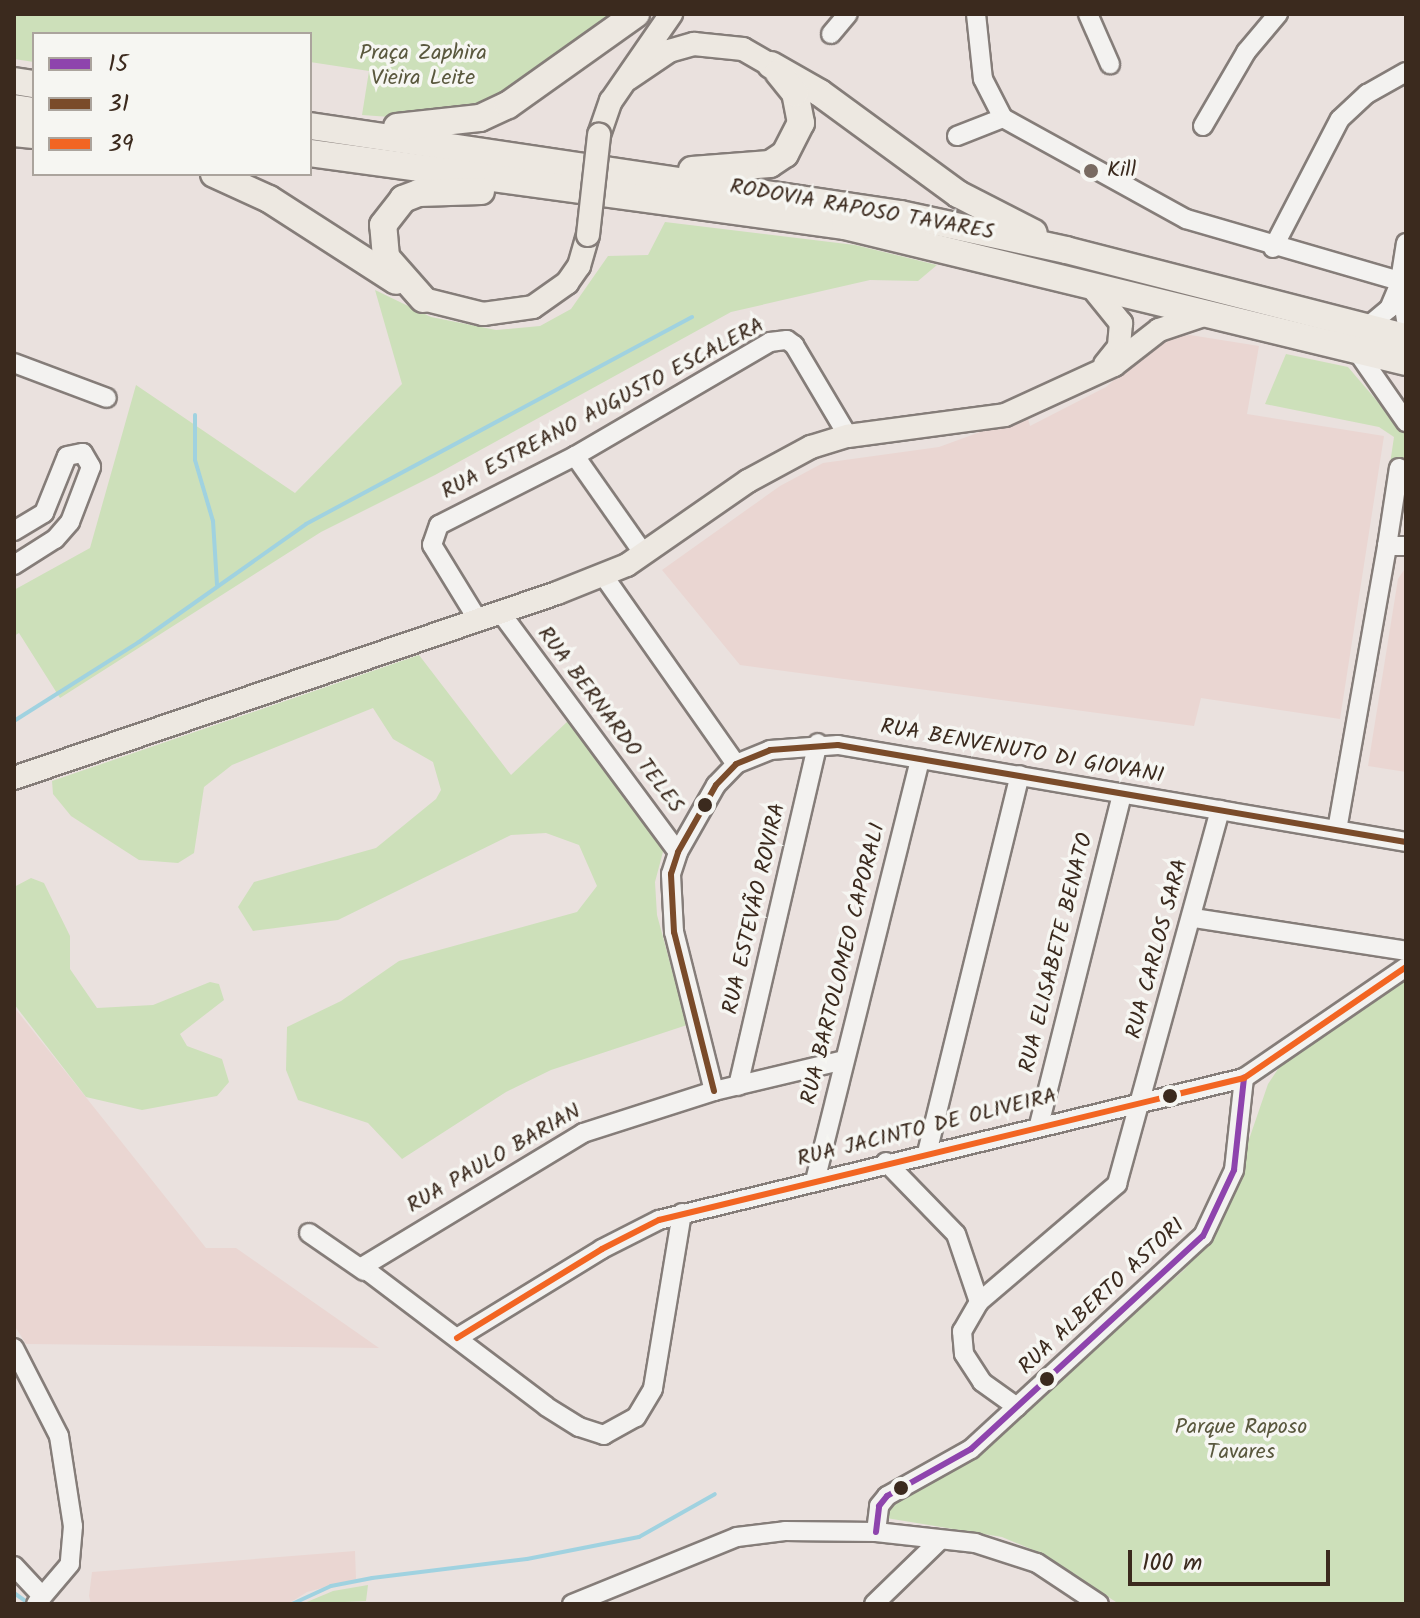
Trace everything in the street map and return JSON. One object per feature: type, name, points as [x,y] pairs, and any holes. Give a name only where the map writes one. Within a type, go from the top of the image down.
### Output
[{"type":"highway","points":[[312,126],[412,127],[480,118],[508,105],[636,14]]},
{"type":"highway","points":[[640,175],[770,164],[785,154],[797,138],[800,107],[771,65]]},
{"type":"highway","points":[[771,65],[820,93],[958,194],[1066,250]]},
{"type":"highway","name":"RODOVIA RAPOSO TAVARES","points":[[312,126],[900,214],[1066,250],[1361,339],[1406,362]]},
{"type":"highway","name":"RODOVIA RAPOSO TAVARES","points":[[312,153],[555,190],[845,226],[1207,314],[1361,339],[1406,337]]},
{"type":"highway","points":[[218,176],[302,219],[423,299]]},
{"type":"highway","points":[[423,299],[386,257],[382,240],[383,225],[403,199],[419,193],[555,190]]},
{"type":"main road","points":[[423,299],[483,314],[533,307],[567,283],[579,266],[588,235],[599,135],[611,101],[671,14]]},
{"type":"main road","points":[[628,79],[669,51],[694,44],[743,49],[771,65]]},
{"type":"main road","points":[[1091,286],[1121,323],[1119,347],[1102,369]]},
{"type":"main road","points":[[14,778],[501,613],[603,575],[644,554],[785,458],[848,436],[1005,415],[1102,369],[1159,330],[1207,314]]},
{"type":"street","points":[[831,34],[848,14]]},
{"type":"street","points":[[1088,14],[1110,64]]},
{"type":"street","points":[[1203,126],[1246,52],[1278,14]]},
{"type":"street","points":[[982,16],[983,79],[1003,118],[1186,219],[1273,248],[1403,283]]},
{"type":"street","points":[[1273,248],[1340,119],[1367,94],[1406,72]]},
{"type":"street","points":[[957,136],[1003,118]]},
{"type":"street","points":[[1406,243],[1403,283],[1406,320]]},
{"type":"street","points":[[1403,283],[1389,309],[1361,339],[1406,422]]},
{"type":"street","name":"RUA ESTREANO AUGUSTO ESCALERA","points":[[478,620],[432,545],[434,531],[575,456],[779,339],[794,345],[848,436]]},
{"type":"street","points":[[14,363],[107,398]]},
{"type":"street","points":[[14,531],[44,513],[67,456],[83,453],[91,467],[70,522],[14,565]]},
{"type":"street","points":[[575,456],[644,554]]},
{"type":"street","points":[[1337,830],[1397,546],[1399,468]]},
{"type":"street","points":[[603,575],[736,764]]},
{"type":"street","name":"RUA BERNARDO TELES","points":[[501,613],[678,852]]},
{"type":"street","name":"RUA BENVENUTO DI GIOVANI","points":[[678,852],[703,805],[736,764],[770,750],[818,743],[1406,842]]},
{"type":"street","name":"RUA ESTEVÃO ROVIRA","points":[[738,1086],[818,743]]},
{"type":"street","name":"RUA BARTOLOMEO CAPORALI","points":[[815,1181],[920,759]]},
{"type":"street","points":[[927,1153],[1020,775]]},
{"type":"street","name":"RUA ELISABETE BENATO","points":[[1039,1125],[1122,794]]},
{"type":"street","name":"RUA CARLOS SARA","points":[[979,1302],[1117,1184],[1194,918],[1220,810]]},
{"type":"street","points":[[678,852],[671,874],[674,932],[714,1091]]},
{"type":"street","points":[[1194,918],[1406,951]]},
{"type":"street","name":"RUA JACINTO DE OLIVEIRA","points":[[457,1338],[602,1249],[682,1213],[1141,1100],[1244,1078],[1406,967]]},
{"type":"street","name":"RUA PAULO BARIAN","points":[[363,1269],[583,1133],[714,1091],[844,1060]]},
{"type":"street","name":"RUA ALBERTO ASTORI","points":[[876,1532],[879,1506],[887,1496],[971,1449],[1203,1236],[1234,1170],[1244,1078]]},
{"type":"street","points":[[886,1162],[956,1234],[979,1302]]},
{"type":"street","points":[[309,1233],[579,1427],[596,1434],[621,1430],[643,1410],[656,1376],[682,1213]]},
{"type":"street","name":"RUA ALBERTO ASTORI","points":[[979,1302],[962,1331],[964,1354],[982,1382],[1017,1407]]},
{"type":"street","points":[[14,1348],[20,1372],[59,1436],[73,1526],[70,1564],[39,1600],[14,1566]]},
{"type":"street","points":[[572,1604],[756,1532],[876,1532],[975,1543],[1037,1563],[1099,1604]]},
{"type":"street","points":[[874,1604],[940,1540]]},
{"type":"shaded area","points":[[1190,335],[1259,346],[1247,414],[1384,436],[1340,719],[1201,698],[1194,726],[740,665],[662,570],[780,486],[823,463],[939,447],[1027,415],[1030,426],[1106,387],[1161,339]]},
{"type":"shaded area","points":[[1406,567],[1406,772],[1368,766],[1398,579]]},
{"type":"shaded area","points":[[14,1007],[206,1248],[236,1248],[379,1348],[26,1344],[14,1325]]},
{"type":"shaded area","points":[[355,1551],[356,1579],[307,1592],[288,1604],[91,1604],[89,1596],[92,1572]]},
{"type":"green space","name":"Praça Zaphira Vieira Leite","points":[[14,14],[633,14],[484,110],[418,119],[362,115],[369,71],[312,62],[312,32],[32,32],[32,62],[14,59]]},
{"type":"green space","points":[[665,222],[855,245],[937,265],[918,281],[870,280],[731,312],[435,475],[321,532],[60,698],[19,633],[14,636],[14,590],[90,548],[136,385],[295,493],[402,384],[375,290],[431,317],[496,330],[540,326],[571,309],[608,256],[648,255]]},
{"type":"green space","points":[[1286,354],[1348,367],[1406,435],[1406,485],[1387,484],[1394,437],[1379,427],[1265,404]]},
{"type":"green space","points":[[419,655],[511,775],[569,720],[664,848],[655,882],[657,915],[687,1025],[551,1070],[506,1092],[402,1159],[368,1123],[298,1100],[286,1070],[287,1027],[341,1001],[399,961],[577,912],[597,886],[579,845],[546,833],[511,835],[338,920],[253,931],[238,907],[254,882],[376,848],[436,799],[441,790],[433,762],[393,739],[373,708],[232,765],[204,787],[194,853],[178,863],[139,860],[71,816],[53,794],[52,781]]},
{"type":"green space","points":[[31,878],[44,883],[70,936],[70,969],[97,1008],[153,1005],[210,982],[219,984],[224,1000],[180,1034],[187,1046],[222,1059],[229,1082],[217,1096],[142,1110],[86,1097],[14,1004],[14,887]]},
{"type":"green space","name":"Parque Raposo Tavares","points":[[1406,975],[1406,1604],[1119,1604],[1043,1554],[1002,1537],[874,1516],[977,1450],[1184,1270],[1219,1227],[1268,1084],[1290,1051]]},
{"type":"green space","points":[[368,1585],[366,1601],[302,1604],[333,1591]]},
{"type":"waterway","points":[[14,721],[139,642],[306,524],[692,317]]},
{"type":"waterway","points":[[195,415],[195,460],[213,521],[217,585]]},
{"type":"waterway","points":[[292,1604],[331,1586],[372,1578],[527,1559],[639,1537],[715,1494]]},
{"type":"waterway","points":[[14,1593],[27,1602]]},
{"type":"transit line","name":"31","points":[[714,1091],[674,932],[671,874],[678,852],[716,785],[736,764],[770,750],[838,745],[1406,842]]},
{"type":"transit line","name":"39","points":[[457,1338],[602,1249],[659,1220],[1244,1078],[1406,967]]},
{"type":"transit line","name":"15","points":[[876,1532],[879,1506],[887,1496],[971,1449],[1203,1236],[1234,1170],[1244,1078]]},
{"type":"place","name":"Kill","points":[[1091,171]]}]
